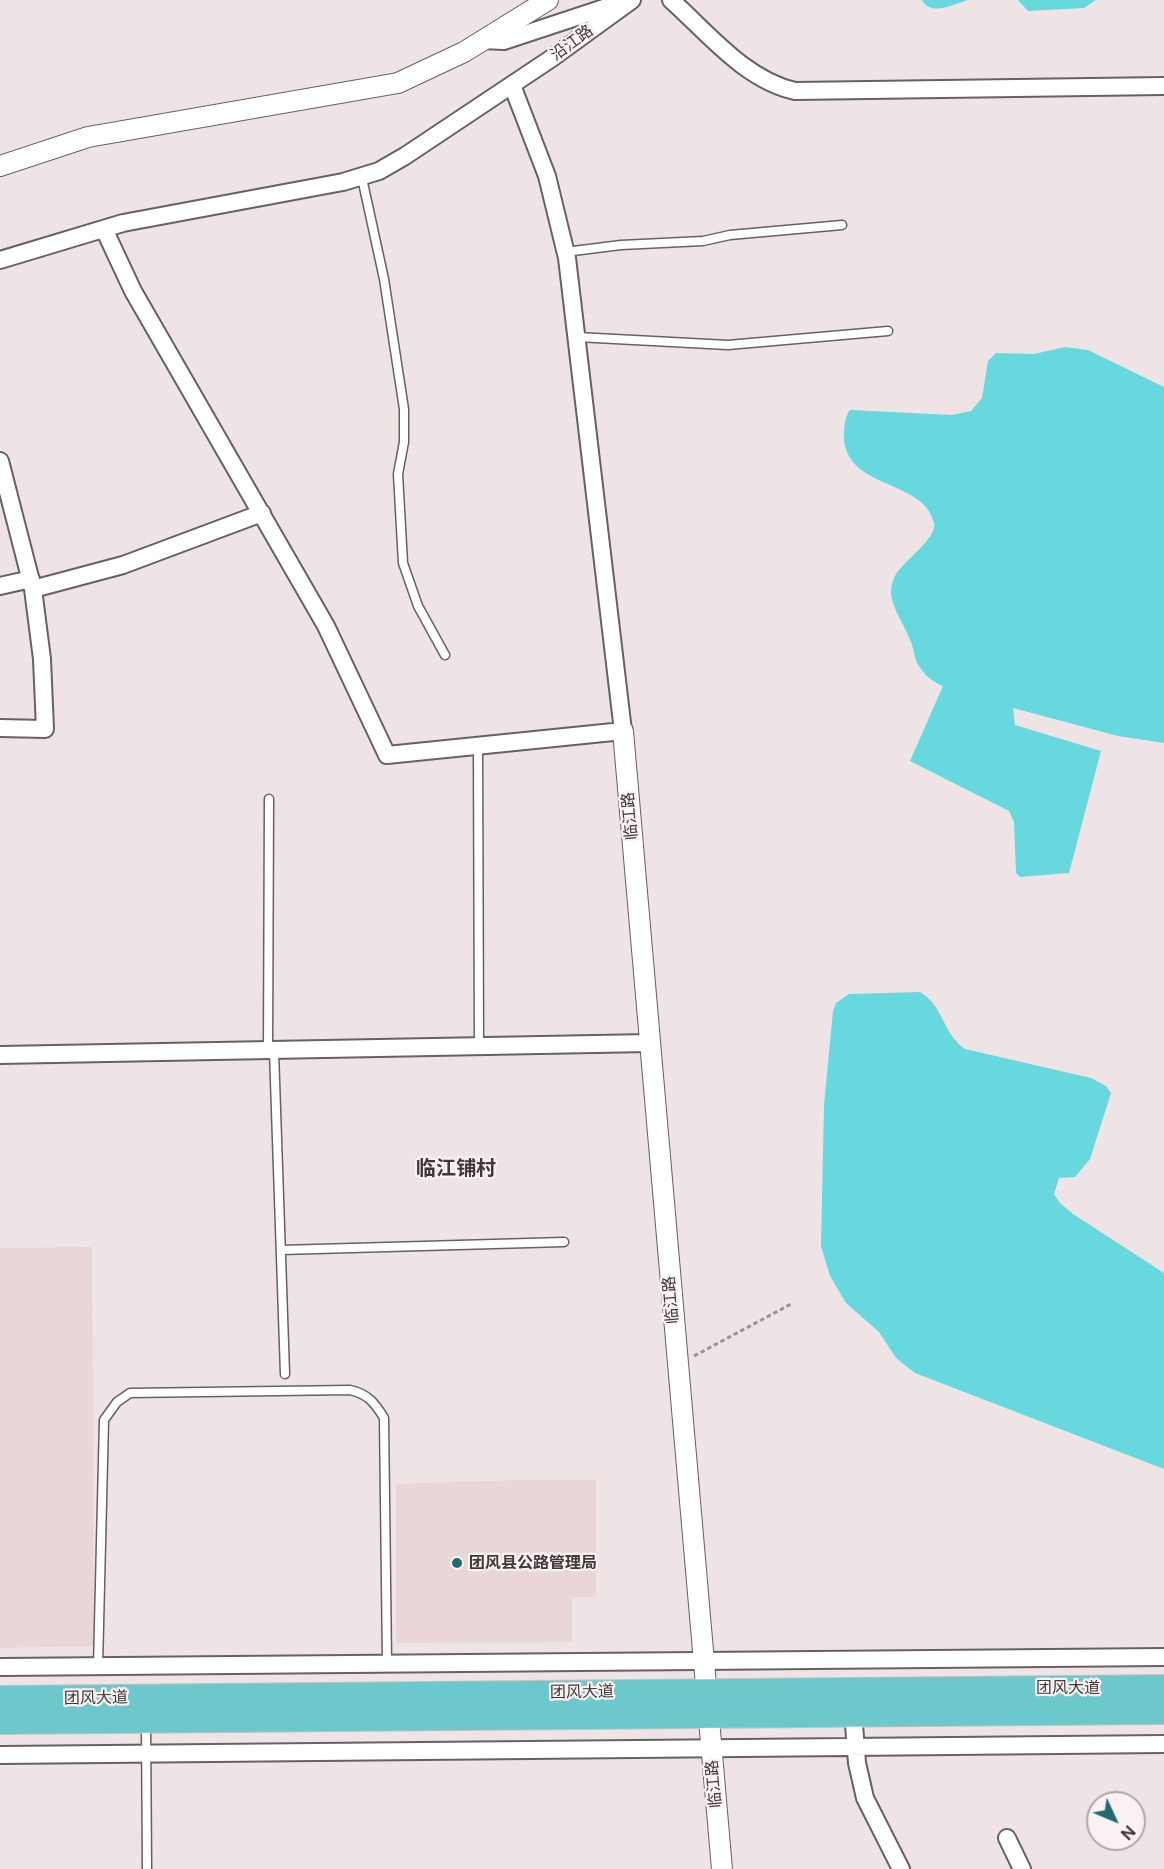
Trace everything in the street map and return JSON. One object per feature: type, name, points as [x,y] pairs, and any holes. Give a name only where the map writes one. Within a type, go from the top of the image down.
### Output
[{"type":"main road","name":"团风大道","points":[[0,1721],[146,1719],[1164,1688]]},
{"type":"main road","name":"团风大道","points":[[0,1699],[707,1702],[853,1712],[1164,1711]]},
{"type":"street","points":[[0,166],[88,136],[398,84],[483,40],[548,0]]},
{"type":"street","points":[[483,40],[504,41],[630,0]]},
{"type":"street","name":"沿江路","points":[[0,260],[104,229],[362,178],[405,156],[630,0]]},
{"type":"street","points":[[671,0],[752,73],[769,83],[795,91],[1164,86]]},
{"type":"street","points":[[104,229],[133,291],[326,626],[387,755],[623,731],[565,252],[547,176],[512,84]]},
{"type":"street","points":[[0,461],[32,584],[42,659],[45,729],[0,728]]},
{"type":"street","points":[[0,586],[32,584],[123,565],[262,513]]},
{"type":"street","name":"临江路","points":[[623,731],[676,1362],[722,1869]]},
{"type":"street","points":[[0,1055],[479,1048],[649,1043]]},
{"type":"street","points":[[0,1667],[1164,1657]]},
{"type":"street","points":[[853,1712],[855,1746],[865,1797],[901,1869]]},
{"type":"street","points":[[0,1755],[1164,1744]]},
{"type":"street","points":[[1007,1838],[1023,1869]]},
{"type":"lane","points":[[362,178],[384,279],[404,409],[404,442],[398,474],[403,563],[415,599],[445,655]]},
{"type":"lane","points":[[565,252],[621,245],[703,241],[730,235],[842,225]]},
{"type":"lane","points":[[577,337],[728,345],[888,331]]},
{"type":"lane","points":[[478,746],[479,1048]]},
{"type":"lane","points":[[269,799],[271,1051],[285,1374]]},
{"type":"lane","points":[[281,1250],[564,1242]]},
{"type":"lane","points":[[99,1666],[104,1420],[117,1402],[130,1393],[350,1390],[362,1393],[377,1406],[384,1418],[387,1663]]},
{"type":"lane","points":[[146,1719],[147,1869]]},
{"type":"path","points":[[676,1362],[699,1354],[793,1303]]},
{"type":"shaded area","points":[[92,1247],[94,1646],[0,1648],[0,1248]]},
{"type":"shaded area","name":"团风县公路管理局","points":[[596,1480],[596,1597],[572,1597],[572,1642],[396,1643],[396,1484]]},
{"type":"water","points":[[922,0],[968,0],[937,9],[926,5]]},
{"type":"water","points":[[1018,0],[1096,0],[1084,8],[1028,11]]},
{"type":"water","points":[[1065,347],[1088,350],[1164,387],[1164,743],[1118,736],[1013,708],[1015,725],[1101,751],[1069,873],[1020,877],[1016,873],[1014,822],[1009,811],[910,761],[943,686],[924,673],[918,664],[910,639],[894,607],[891,590],[899,570],[931,536],[934,523],[927,508],[915,498],[868,474],[855,464],[846,450],[844,431],[850,410],[952,415],[971,411],[982,398],[988,361],[996,353],[1034,354]]},
{"type":"water","points":[[920,992],[934,1005],[957,1043],[965,1049],[1091,1078],[1106,1086],[1111,1093],[1090,1159],[1075,1177],[1059,1178],[1054,1194],[1060,1203],[1073,1214],[1164,1273],[1164,1469],[915,1373],[896,1358],[879,1332],[846,1303],[830,1276],[821,1246],[824,1105],[833,1011],[836,1003],[849,994]]},
{"type":"place","name":"团风县公路管理局","points":[[457,1563]]},
{"type":"district","name":"临江铺村","points":[[456,1169]]}]
